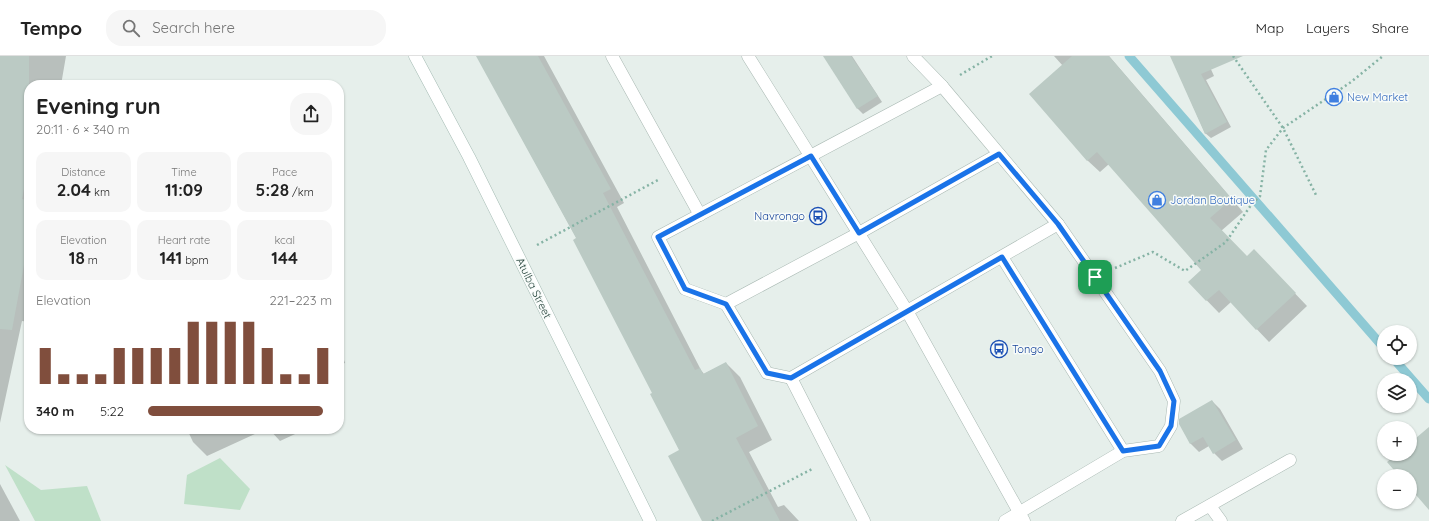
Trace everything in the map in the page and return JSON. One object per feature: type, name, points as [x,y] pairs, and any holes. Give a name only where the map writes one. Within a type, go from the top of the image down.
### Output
[{"type":"street","name":"Atulba Street","points":[[416,56],[469,157],[650,521]]},
{"type":"street","points":[[612,56],[700,215]]},
{"type":"street","points":[[748,56],[907,312],[1022,517]]},
{"type":"street","points":[[913,56],[942,86],[1058,224],[1160,371],[1174,401],[1171,426],[1159,446],[1123,451],[1022,517],[1005,521]]},
{"type":"street","points":[[942,86],[658,237],[685,289],[726,304],[767,373],[791,378],[1058,224]]},
{"type":"street","points":[[726,304],[859,233],[999,154]]},
{"type":"street","points":[[1002,257],[1123,451]]},
{"type":"street","points":[[791,378],[864,521]]},
{"type":"street","points":[[1182,521],[1290,460]]},
{"type":"street","points":[[1210,506],[1221,521]]},
{"type":"path","points":[[942,86],[992,56]]},
{"type":"path","points":[[1233,56],[1282,128],[1317,197]]},
{"type":"path","points":[[1095,277],[1153,252],[1185,271],[1226,242],[1251,205],[1260,196],[1266,150],[1282,128],[1351,82],[1382,56],[1383,61]]},
{"type":"path","points":[[518,255],[676,170]]},
{"type":"path","points":[[712,521],[832,458]]},
{"type":"green space","points":[[220,458],[250,489],[240,510],[184,504],[187,475]]},
{"type":"green space","points":[[5,465],[41,490],[87,486],[101,521],[35,521]]},
{"type":"building","points":[[0,56],[29,56],[29,80],[24,80],[24,189],[22,199],[24,200],[24,265],[12,330],[0,329]]},
{"type":"building","points":[[476,56],[538,56],[611,189],[603,193],[695,370],[700,368],[703,374],[726,362],[758,426],[736,438],[780,521],[702,521],[668,456],[679,450],[650,394],[652,393],[573,240],[576,238]]},
{"type":"building","points":[[823,56],[851,56],[878,96],[857,109]]},
{"type":"building","points":[[1072,56],[1109,56],[1232,199],[1210,218],[1247,256],[1254,249],[1296,293],[1256,330],[1219,290],[1206,301],[1188,282],[1201,270],[1097,152],[1087,161],[1029,94]]},
{"type":"building","points":[[1170,56],[1243,56],[1201,74],[1227,122],[1205,134]]},
{"type":"building","points":[[1212,400],[1236,440],[1213,454],[1203,437],[1190,444],[1179,424],[1179,419]]},
{"type":"building","points":[[1429,427],[1429,510],[1417,496],[1417,469],[1393,469],[1387,462],[1417,461],[1417,437]]},
{"type":"waterway","points":[[1129,56],[1377,340]]},
{"type":"waterway","points":[[1399,365],[1429,399]]},
{"type":"place","name":"New Market","points":[[1334,97]]},
{"type":"place","name":"Jordan Boutique","points":[[1157,200]]},
{"type":"place","name":"Navrongo","points":[[818,216]]},
{"type":"place","name":"Tongo","points":[[999,349]]},
{"type":"route","points":[[999,154],[1058,224],[1095,277],[1160,371],[1174,401],[1171,426],[1159,446],[1123,451],[1002,257],[791,378],[767,373],[726,304],[685,289],[658,237],[811,156],[859,233],[999,154]]}]
